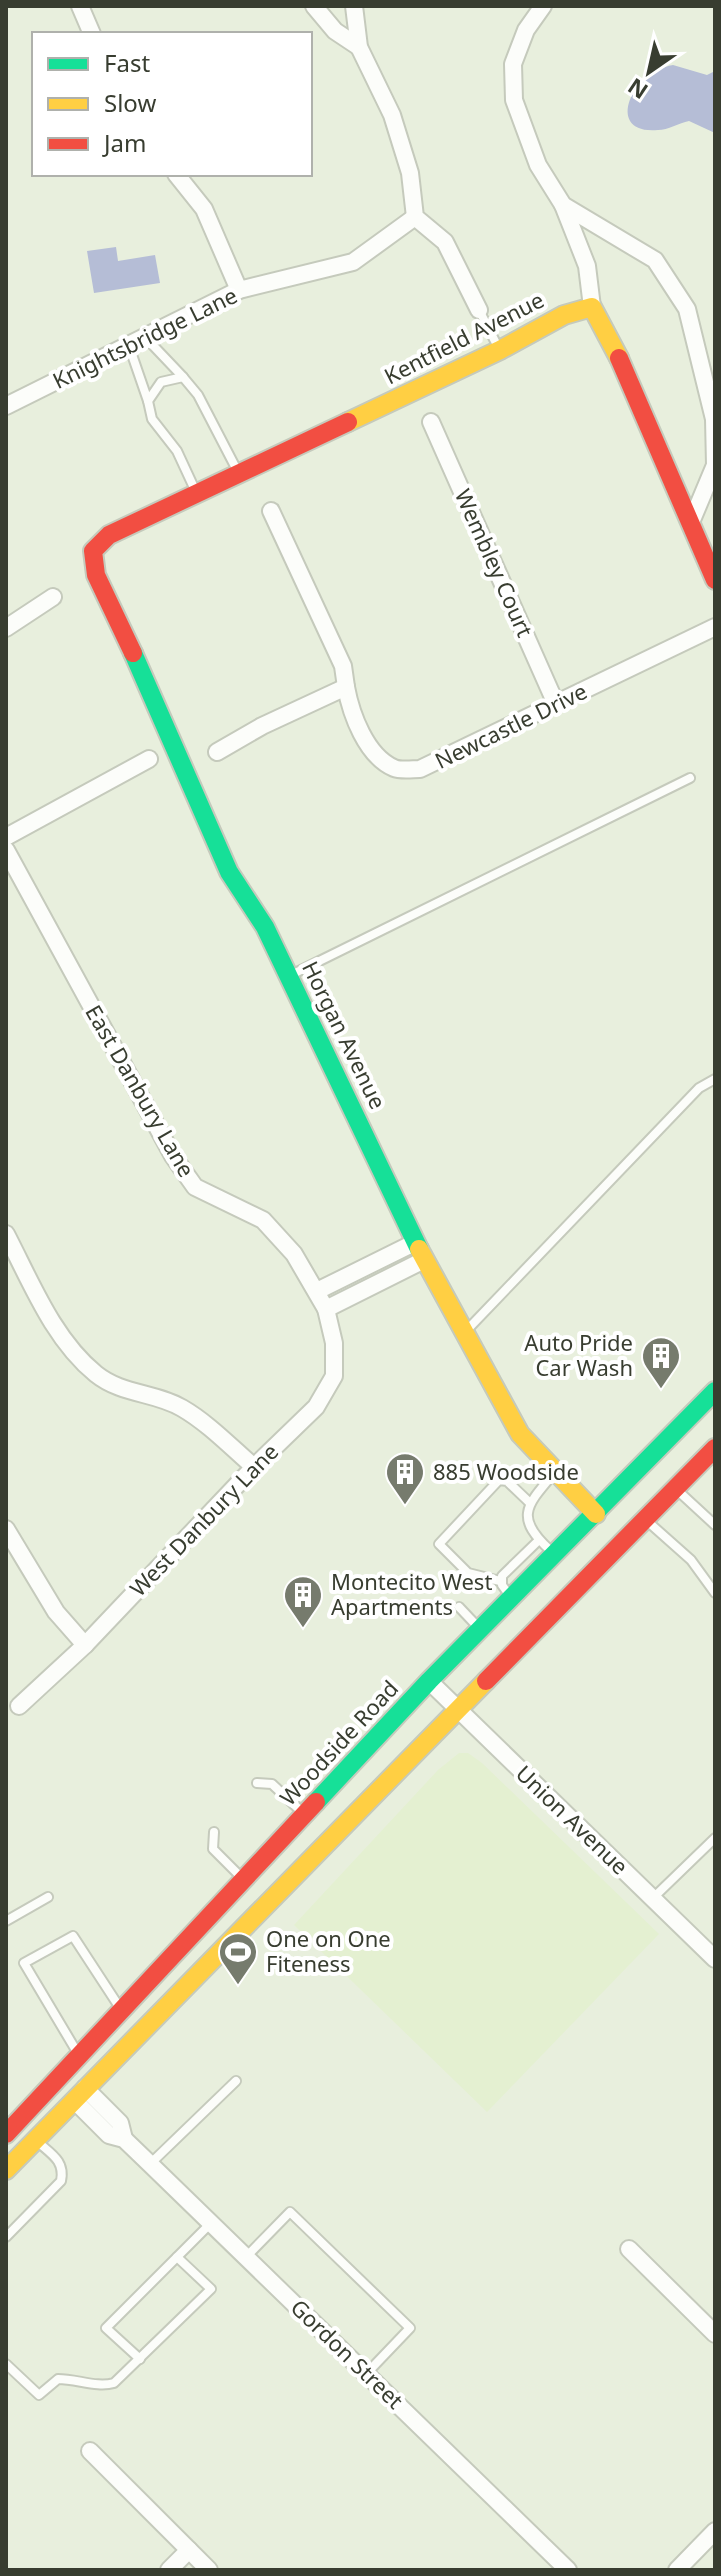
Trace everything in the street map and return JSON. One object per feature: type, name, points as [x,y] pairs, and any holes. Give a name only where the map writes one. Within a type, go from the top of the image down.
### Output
[{"type":"main road","name":"Kentfield Avenue","points":[[93,551],[109,535],[500,350],[564,315],[592,307]]},
{"type":"main road","points":[[592,307],[607,331],[692,520],[715,580]]},
{"type":"main road","name":"Horgan Avenue","points":[[93,551],[96,575],[176,745],[229,872],[265,927],[424,1260],[520,1434],[596,1514]]},
{"type":"main road","name":"Woodside Road","points":[[9,2125],[81,2057],[429,1681],[715,1391]]},
{"type":"main road","points":[[6,2170],[715,1448]]},
{"type":"street","points":[[80,6],[91,32]]},
{"type":"street","points":[[314,6],[335,31],[359,47]]},
{"type":"street","points":[[354,6],[359,47],[392,115],[410,173],[415,217],[445,242],[479,310]]},
{"type":"street","points":[[543,6],[526,30],[513,64],[514,100],[538,165],[563,205],[587,266],[592,307]]},
{"type":"street","points":[[178,176],[204,209],[239,290]]},
{"type":"street","points":[[563,205],[655,260],[687,309],[714,419],[715,465],[692,520]]},
{"type":"street","name":"Knightsbridge Lane","points":[[6,406],[129,346],[143,335],[239,290],[353,262],[415,217]]},
{"type":"street","name":"Wembley Court","points":[[431,422],[556,704]]},
{"type":"street","name":"Newcastle Drive","points":[[271,511],[343,666],[351,711],[377,757],[396,769],[420,769],[715,627]]},
{"type":"street","points":[[6,628],[53,597]]},
{"type":"street","points":[[217,752],[262,726],[346,687]]},
{"type":"street","points":[[6,837],[149,759]]},
{"type":"street","name":"East Danbury Lane","points":[[6,850],[173,1156],[195,1187],[263,1220],[294,1254],[317,1291]]},
{"type":"street","points":[[6,1234],[56,1329],[76,1356],[98,1376],[125,1392],[180,1407],[254,1467]]},
{"type":"street","points":[[317,1291],[416,1242]]},
{"type":"street","points":[[326,1309],[424,1260]]},
{"type":"street","name":"West Danbury Lane","points":[[19,1706],[85,1645],[254,1467],[316,1407],[334,1376],[334,1343],[326,1309],[317,1291]]},
{"type":"street","points":[[6,1529],[56,1612],[85,1645]]},
{"type":"street","name":"Union Avenue","points":[[429,1681],[714,1956]]},
{"type":"street","name":"Gordon Street","points":[[79,2094],[109,2135],[124,2139],[212,2222],[568,2570]]},
{"type":"street","points":[[9,2125],[35,2139]]},
{"type":"street","points":[[629,2249],[715,2334]]},
{"type":"street","points":[[90,2451],[209,2570]]},
{"type":"street","points":[[677,2570],[715,2531]]},
{"type":"street","points":[[169,2570],[189,2550]]},
{"type":"lane","points":[[479,310],[500,350]]},
{"type":"lane","points":[[143,335],[198,395],[239,474]]},
{"type":"lane","points":[[129,346],[152,419],[177,451],[196,494]]},
{"type":"lane","points":[[148,401],[161,382],[183,377]]},
{"type":"lane","points":[[289,977],[690,778]]},
{"type":"lane","points":[[463,1333],[699,1088],[715,1079]]},
{"type":"lane","points":[[555,1554],[529,1527],[526,1513],[529,1502],[556,1471]]},
{"type":"lane","points":[[512,1598],[500,1581],[468,1573],[440,1547],[440,1540],[499,1480],[507,1481],[529,1502]]},
{"type":"lane","points":[[675,1489],[715,1525]]},
{"type":"lane","points":[[646,1519],[691,1560],[715,1593]]},
{"type":"lane","points":[[500,1581],[539,1540]]},
{"type":"lane","points":[[459,1607],[480,1630]]},
{"type":"lane","points":[[257,1783],[272,1784],[305,1815]]},
{"type":"lane","points":[[214,1832],[213,1849],[245,1880]]},
{"type":"lane","points":[[653,1898],[715,1838]]},
{"type":"lane","points":[[6,1921],[48,1897]]},
{"type":"lane","points":[[81,2057],[24,1963],[73,1936],[122,2012]]},
{"type":"lane","points":[[150,2164],[236,2081]]},
{"type":"lane","points":[[6,2237],[61,2181],[63,2170],[60,2161],[35,2139]]},
{"type":"lane","points":[[247,2256],[290,2212],[410,2328],[367,2373]]},
{"type":"lane","points":[[140,2359],[106,2328],[212,2222]]},
{"type":"lane","points":[[6,2364],[39,2395],[58,2379],[85,2380],[102,2387],[114,2383],[211,2289],[177,2257]]},
{"type":"shaded area","points":[[459,1753],[468,1753],[482,1763],[659,1934],[487,2112],[294,1925],[438,1770]]},
{"type":"water","points":[[673,65],[707,75],[715,71],[715,133],[689,121],[658,130],[642,129],[632,123],[628,114],[629,102],[635,90],[658,70]]},
{"type":"water","points":[[116,247],[118,261],[155,255],[160,283],[94,293],[87,251]]},
{"type":"traffic: fast","points":[[133,653],[229,872],[265,927],[419,1249]]},
{"type":"traffic: fast","points":[[316,1802],[429,1681],[715,1391]]},
{"type":"traffic: slow","points":[[348,422],[500,350],[564,315],[592,307],[619,358]]},
{"type":"traffic: slow","points":[[419,1249],[520,1434],[596,1514]]},
{"type":"traffic: slow","points":[[6,2170],[486,1681]]},
{"type":"traffic: jam","points":[[619,358],[715,580]]},
{"type":"traffic: jam","points":[[133,653],[96,575],[93,551],[109,535],[348,422]]},
{"type":"traffic: jam","points":[[486,1681],[715,1448]]},
{"type":"traffic: jam","points":[[6,2134],[316,1802]]},
{"type":"place","name":"Auto Pride Car Wash","points":[[661,1390]]},
{"type":"place","name":"885 Woodside","points":[[405,1506]]},
{"type":"place","name":"Montecito West Apartments","points":[[303,1629]]},
{"type":"place","name":"One on One Fiteness","points":[[238,1986]]}]
